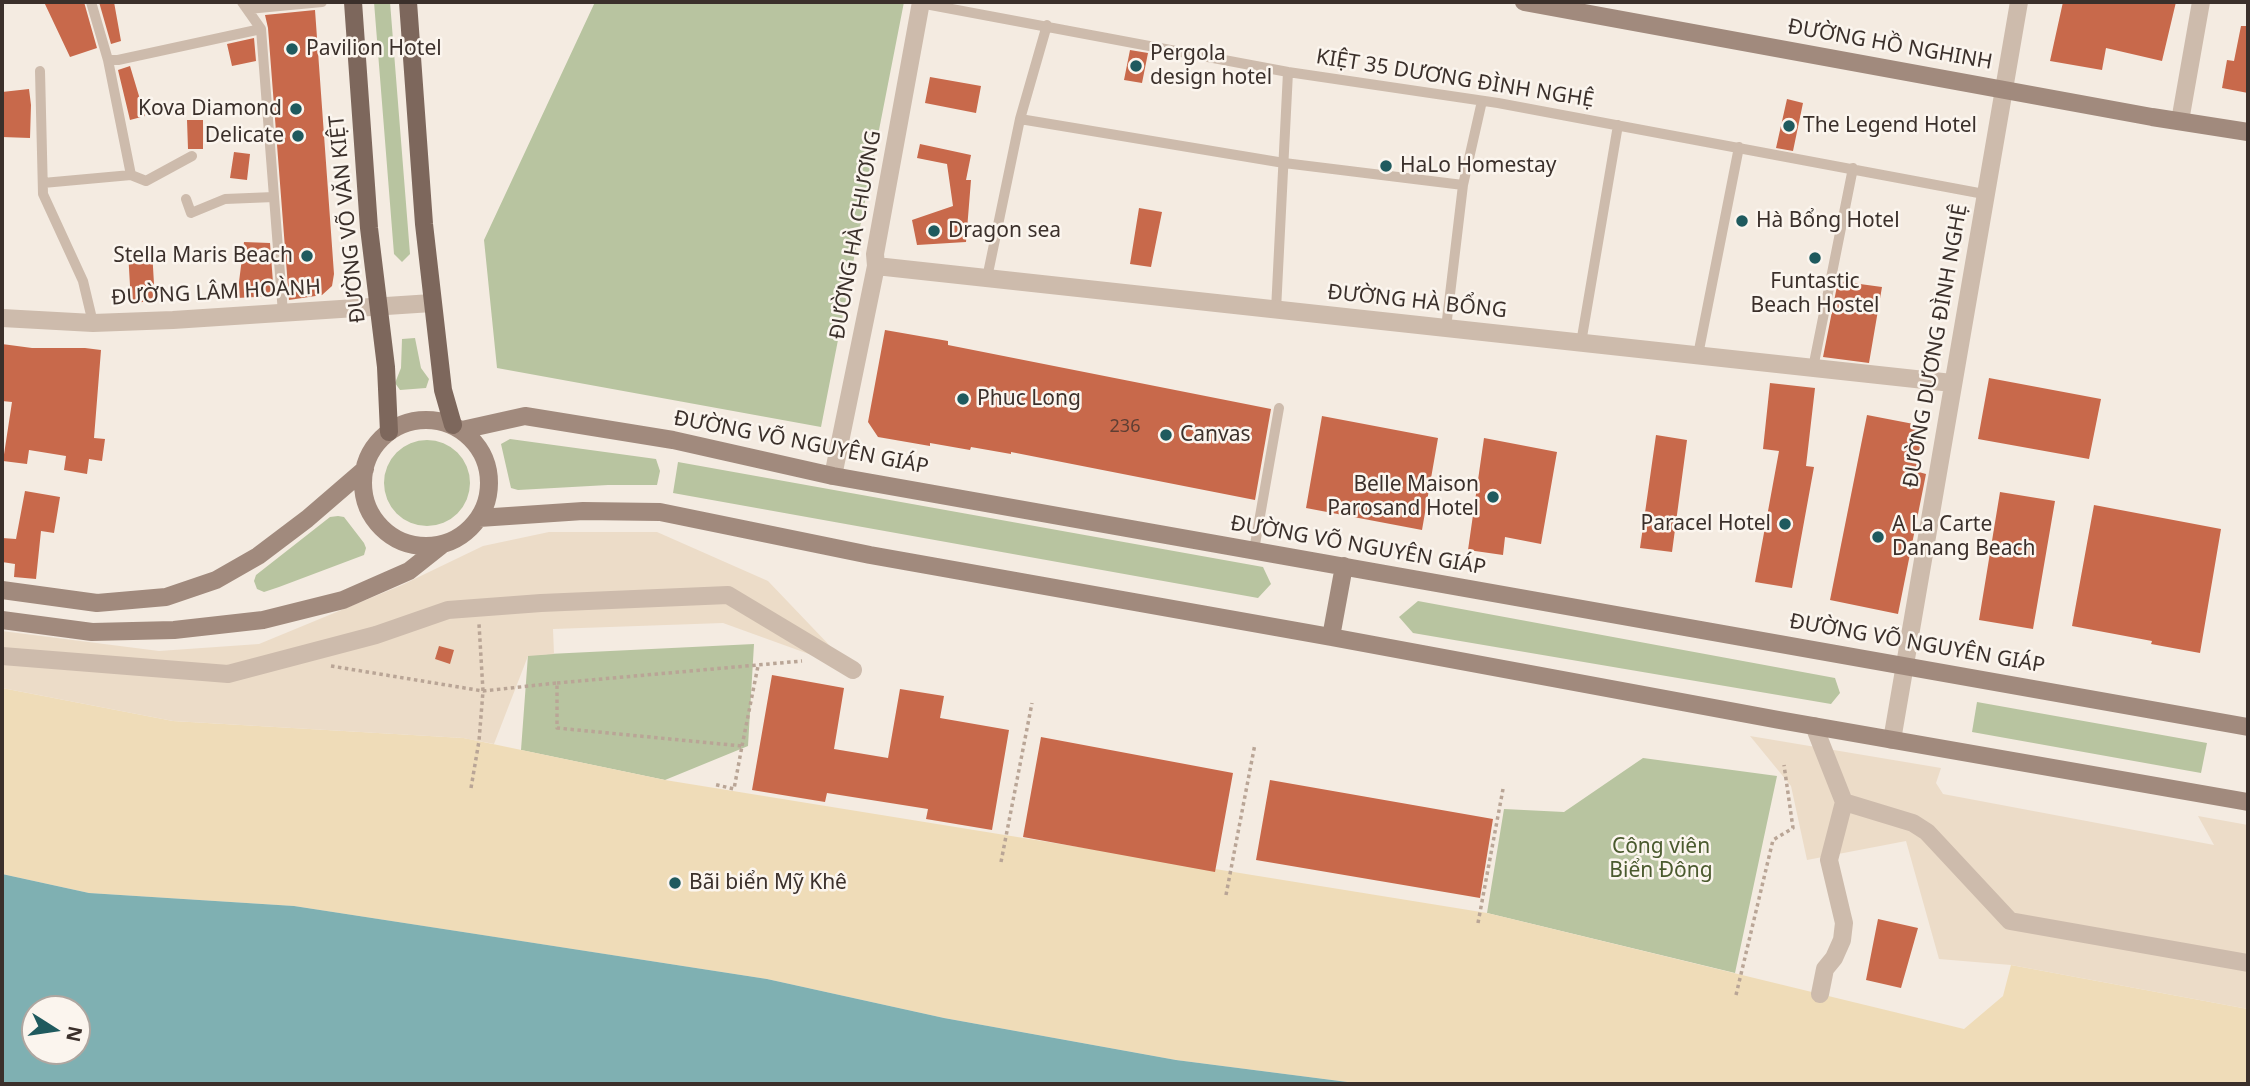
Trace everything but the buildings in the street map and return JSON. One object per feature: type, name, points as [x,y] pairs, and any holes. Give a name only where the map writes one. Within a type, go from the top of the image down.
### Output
[{"type":"main road","name":"ĐƯỜNG VÕ VĂN KIỆT","points":[[352,2],[369,229],[380,307],[389,432]]},
{"type":"main road","points":[[408,2],[432,303],[443,390],[457,428]]},
{"type":"main road","name":"ĐƯỜNG HỒ NGHINH","points":[[1534,3],[2248,132]]},
{"type":"main road","name":"ĐƯỜNG VÕ NGUYÊN GIÁP","points":[[457,428],[525,416],[673,440],[833,476],[2248,727]]},
{"type":"main road","points":[[420,420],[437,420],[457,428],[476,443],[486,461],[490,480],[488,500],[480,518],[470,530],[457,539],[429,547],[415,546],[391,536],[380,527],[363,491],[365,469],[376,444],[389,432],[420,420]]},
{"type":"main road","points":[[2,590],[97,603],[166,597],[216,580],[258,556],[307,519],[365,469]]},
{"type":"main road","points":[[480,518],[583,511],[660,512],[870,555],[2248,802]]},
{"type":"main road","points":[[2,620],[93,632],[174,630],[263,620],[343,600],[410,571],[443,544]]},
{"type":"main road","points":[[1331,637],[1344,566]]},
{"type":"street","name":"ĐƯỜNG HÀ CHƯƠNG","points":[[833,476],[871,257],[921,2]]},
{"type":"street","name":"ĐƯỜNG DƯƠNG ĐÌNH NGHỆ","points":[[1892,740],[2019,2]]},
{"type":"street","points":[[2180,121],[2201,2]]},
{"type":"street","name":"ĐƯỜNG HÀ BỔNG","points":[[871,257],[987,278],[1952,383]]},
{"type":"street","name":"ĐƯỜNG LÂM HOÀNH","points":[[2,318],[93,323],[432,303]]},
{"type":"street","points":[[2,656],[228,674],[376,635],[448,610],[728,595],[853,670]]},
{"type":"street","points":[[1814,726],[1844,802],[1829,860],[1844,923],[1842,940],[1825,970],[1820,994]]},
{"type":"street","points":[[1844,802],[1913,823],[1927,832],[2010,921],[2248,963]]},
{"type":"lane","points":[[91,2],[108,60],[131,175]]},
{"type":"lane","points":[[245,6],[321,2]]},
{"type":"lane","name":"KIỆT 35 DƯƠNG ĐÌNH NGHỆ","points":[[921,2],[1288,72],[1482,101],[1984,194]]},
{"type":"lane","points":[[245,6],[261,30],[284,313]]},
{"type":"lane","points":[[987,278],[1020,119],[1047,25]]},
{"type":"lane","points":[[108,60],[261,30]]},
{"type":"lane","points":[[40,71],[43,194],[83,281],[93,323]]},
{"type":"lane","points":[[1276,310],[1288,72]]},
{"type":"lane","points":[[1446,328],[1463,185],[1482,101]]},
{"type":"lane","points":[[1020,119],[1284,163],[1463,185]]},
{"type":"lane","points":[[1581,343],[1618,125]]},
{"type":"lane","points":[[1699,355],[1739,147]]},
{"type":"lane","points":[[43,183],[131,175],[146,181],[192,156]]},
{"type":"lane","points":[[1814,368],[1853,168]]},
{"type":"lane","points":[[186,199],[191,213],[225,199],[274,197]]},
{"type":"lane","points":[[1254,550],[1279,408]]},
{"type":"path","points":[[471,788],[479,741],[483,691],[478,607]]},
{"type":"path","points":[[327,665],[483,691],[833,658]]},
{"type":"path","points":[[713,785],[734,789],[758,665]]},
{"type":"path","points":[[556,683],[557,728],[743,746]]},
{"type":"path","points":[[1001,862],[1032,703]]},
{"type":"path","points":[[1226,895],[1255,744]]},
{"type":"path","points":[[1736,995],[1773,840],[1793,828],[1784,765]]},
{"type":"path","points":[[1478,923],[1503,789]]},
{"type":"green space","points":[[374,2],[390,2],[410,254],[402,262],[394,254]]},
{"type":"green space","points":[[595,2],[904,2],[821,427],[497,368],[484,240]]},
{"type":"green space","points":[[415,338],[421,368],[429,379],[426,388],[400,390],[395,383],[401,368],[402,339]]},
{"type":"green space","points":[[510,439],[656,459],[660,471],[657,485],[518,490],[511,488],[501,444]]},
{"type":"green space","points":[[427,440],[451,447],[463,459],[470,483],[463,507],[451,519],[427,526],[403,519],[391,507],[384,483],[391,459],[403,447]]},
{"type":"green space","points":[[678,462],[1263,567],[1271,584],[1258,598],[673,493]]},
{"type":"green space","points":[[330,517],[344,517],[364,543],[364,555],[264,592],[257,589],[254,581],[256,575]]},
{"type":"green space","points":[[1418,601],[1835,678],[1840,693],[1831,704],[1413,633],[1399,617]]},
{"type":"green space","points":[[754,644],[748,746],[665,780],[521,750],[528,655]]},
{"type":"green space","points":[[1977,702],[2207,743],[2201,773],[1972,732]]},
{"type":"green space","name":"Công viên Biển Đông","points":[[1643,758],[1777,776],[1735,973],[1487,913],[1504,809],[1564,812]]},
{"type":"sand","name":"Bãi biển Mỹ Khê","points":[[2,688],[173,721],[464,738],[665,780],[1487,913],[1964,1029],[2003,996],[2011,965],[2248,1009],[2248,1084],[1363,1084],[1176,1060],[944,1018],[767,979],[294,906],[89,893],[2,874]]},
{"type":"shaded area","points":[[549,532],[657,532],[768,581],[853,670],[723,623],[553,629],[554,654],[528,656],[494,744],[463,738],[173,721],[2,688],[2,631],[159,651],[259,644],[402,585],[483,546]]},
{"type":"shaded area","points":[[1750,736],[1941,768],[1936,783],[1943,794],[2214,845],[2198,816],[2248,825],[2248,1009],[2011,965],[1939,959],[1906,841],[1807,860],[1791,786]]},
{"type":"water","points":[[2,874],[89,893],[294,906],[476,934],[767,979],[944,1018],[1176,1060],[1363,1084],[2,1084]]},
{"type":"place","name":"Pavilion Hotel","points":[[292,49]]},
{"type":"place","name":"Pergola design hotel","points":[[1136,66]]},
{"type":"place","name":"Kova Diamond","points":[[296,109]]},
{"type":"place","name":"The Legend Hotel","points":[[1789,126]]},
{"type":"place","name":"Delicate","points":[[298,136]]},
{"type":"place","name":"HaLo Homestay","points":[[1386,166]]},
{"type":"place","name":"Hà Bổng Hotel","points":[[1742,221]]},
{"type":"place","name":"Dragon sea","points":[[934,231]]},
{"type":"place","name":"Stella Maris Beach","points":[[307,256]]},
{"type":"place","name":"Funtastic Beach Hostel","points":[[1815,258]]},
{"type":"place","name":"Phuc Long","points":[[963,399]]},
{"type":"place","name":"Canvas","points":[[1166,435]]},
{"type":"place","name":"Belle Maison Parosand Hotel","points":[[1493,497]]},
{"type":"place","name":"Paracel Hotel","points":[[1785,524]]},
{"type":"place","name":"A La Carte Danang Beach","points":[[1878,537]]},
{"type":"place","name":"Bãi biển Mỹ Khê","points":[[675,883]]}]
